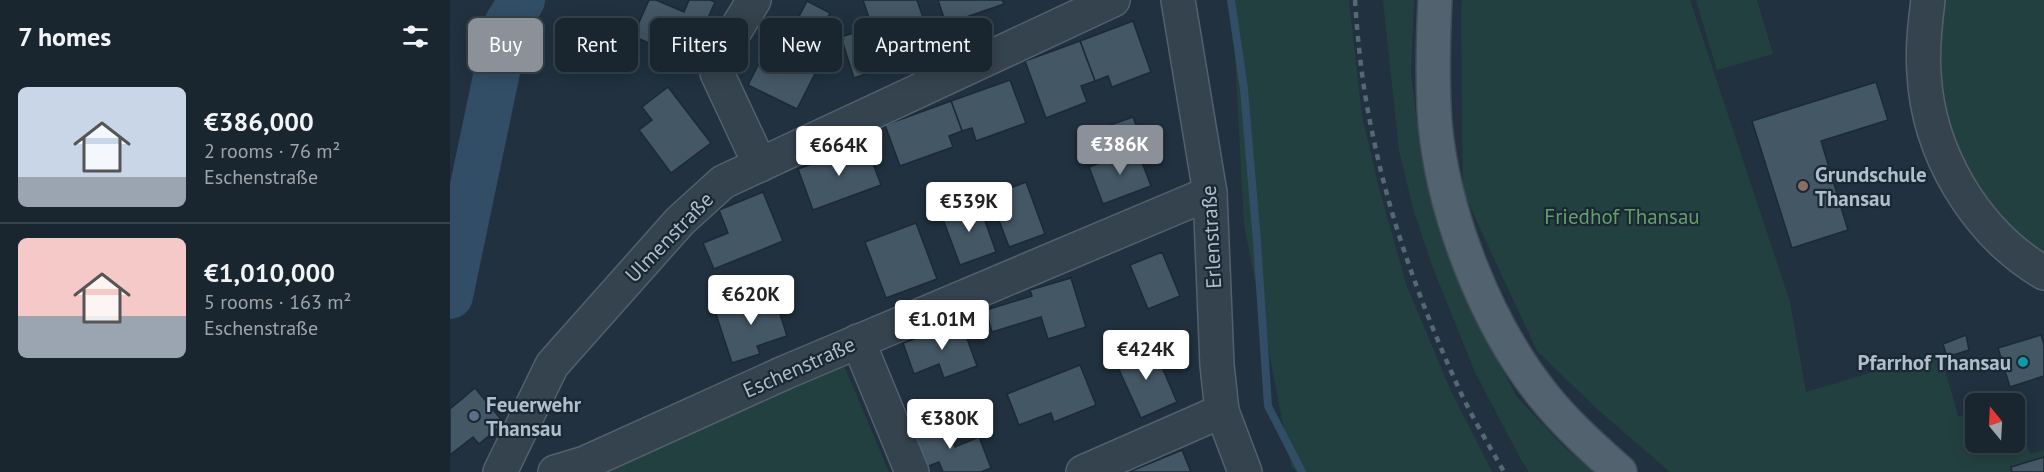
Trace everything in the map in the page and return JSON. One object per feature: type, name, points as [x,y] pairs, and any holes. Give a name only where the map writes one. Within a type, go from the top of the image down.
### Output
[{"type":"main road","points":[[1436,0],[1433,54],[1436,125],[1446,185],[1480,291],[1510,349],[1543,395],[1581,436],[1620,472]]},
{"type":"street","points":[[754,0],[730,39],[717,73],[760,165]]},
{"type":"street","name":"Ulmenstraße","points":[[502,468],[552,365],[680,221],[723,182],[1113,0]]},
{"type":"street","name":"Erlenstraße","points":[[1178,0],[1210,193],[1217,365],[1222,411],[1245,472]]},
{"type":"street","points":[[1928,0],[1923,41],[1923,74],[1928,111],[1940,148],[1955,182],[1995,237],[2023,261],[2044,273]]},
{"type":"street","name":"Eschenstraße","points":[[555,472],[585,462],[858,341],[1210,193]]},
{"type":"street","points":[[858,341],[912,472]]},
{"type":"street","points":[[1083,472],[1222,411]]},
{"type":"street","points":[[502,468],[541,472]]},
{"type":"green space","points":[[1232,0],[1349,0],[1362,116],[1406,284],[1450,389],[1492,472],[1297,472],[1291,466],[1244,224]]},
{"type":"green space","points":[[1383,0],[1414,0],[1411,73],[1421,159],[1468,306],[1517,397],[1565,448],[1594,472],[1529,472],[1475,372],[1433,268],[1414,212],[1399,151]]},
{"type":"green space","name":"Friedhof Thansau","points":[[1462,0],[1690,0],[1790,302],[1806,392],[1940,352],[1958,416],[1965,415],[1965,453],[2025,453],[2025,439],[2030,454],[2044,450],[2044,472],[1670,472],[1597,409],[1537,351],[1463,191]]},
{"type":"green space","points":[[1696,0],[1757,0],[1773,54],[1717,70]]},
{"type":"green space","points":[[1938,0],[2044,0],[2044,260],[2018,241],[1955,159],[1933,83]]},
{"type":"green space","points":[[836,361],[845,368],[889,472],[603,472]]},
{"type":"building","points":[[649,0],[656,0],[684,12],[689,0],[715,2],[708,18],[650,18],[650,44],[638,38],[638,25]]},
{"type":"building","points":[[863,0],[917,0],[923,18],[869,18]]},
{"type":"building","points":[[938,0],[1002,0],[1004,4],[963,18],[944,18]]},
{"type":"building","points":[[807,1],[830,13],[827,18],[798,18]]},
{"type":"building","points":[[1133,21],[1151,72],[1112,87],[1108,76],[1095,81],[1080,41]]},
{"type":"building","points":[[854,33],[854,72],[871,72],[854,78],[842,37]]},
{"type":"building","points":[[1080,41],[1095,81],[1081,86],[1087,102],[1046,118],[1025,61]]},
{"type":"building","points":[[760,61],[760,72],[816,72],[797,109],[748,85]]},
{"type":"building","points":[[1010,80],[1026,123],[976,141],[972,128],[962,131],[951,101]]},
{"type":"building","name":"Grundschule Thansau","points":[[1876,82],[1888,120],[1821,141],[1848,230],[1792,248],[1752,121]]},
{"type":"building","points":[[668,87],[711,143],[671,173],[639,130],[652,120],[642,107]]},
{"type":"building","points":[[951,101],[962,131],[949,136],[953,147],[900,166],[885,125]]},
{"type":"building","points":[[1133,117],[1144,147],[1096,164],[1085,134]]},
{"type":"building","points":[[866,144],[881,185],[813,210],[798,169]]},
{"type":"building","points":[[1137,149],[1151,186],[1103,204],[1089,167]]},
{"type":"building","points":[[1026,182],[1045,234],[1009,247],[990,196]]},
{"type":"building","points":[[763,192],[783,241],[714,269],[703,243],[728,233],[719,210]]},
{"type":"building","points":[[978,201],[996,252],[960,265],[941,214]]},
{"type":"building","points":[[916,223],[937,279],[886,298],[865,242]]},
{"type":"building","points":[[1162,252],[1180,296],[1148,309],[1130,265]]},
{"type":"building","points":[[1071,278],[1086,327],[1048,339],[1041,317],[992,332],[986,310],[1032,296],[1030,290]]},
{"type":"building","points":[[773,292],[787,336],[757,346],[760,354],[732,363],[715,311]]},
{"type":"building","points":[[961,322],[977,366],[944,378],[939,364],[914,374],[903,343]]},
{"type":"building","points":[[1966,335],[1969,350],[1947,357],[1943,344]]},
{"type":"building","name":"Pfarrhof Thansau","points":[[2041,335],[2044,345],[2044,376],[2010,387],[1998,348]]},
{"type":"building","points":[[1152,344],[1177,402],[1141,418],[1115,361]]},
{"type":"building","points":[[1080,365],[1096,405],[1054,422],[1051,413],[1019,425],[1007,394]]},
{"type":"building","name":"Feuerwehr Thansau","points":[[475,388],[504,423],[479,444],[473,437],[450,455],[450,409]]},
{"type":"building","points":[[945,419],[955,447],[979,437],[991,468],[981,472],[943,472],[939,462],[926,467],[913,431]]},
{"type":"building","points":[[1182,450],[1191,472],[1129,472]]},
{"type":"building","points":[[2044,457],[2044,472],[2012,472],[2011,467]]},
{"type":"waterway","points":[[450,296],[507,24],[522,0]]},
{"type":"waterway","points":[[1231,0],[1244,89],[1268,406],[1302,472]]},
{"type":"railway","points":[[1355,0],[1361,68],[1369,119],[1380,169],[1409,266],[1460,391],[1504,472]]},
{"type":"place","name":"Grundschule Thansau","points":[[1803,186]]},
{"type":"place","name":"Pfarrhof Thansau","points":[[2023,362]]},
{"type":"place","name":"Feuerwehr Thansau","points":[[474,416]]}]
